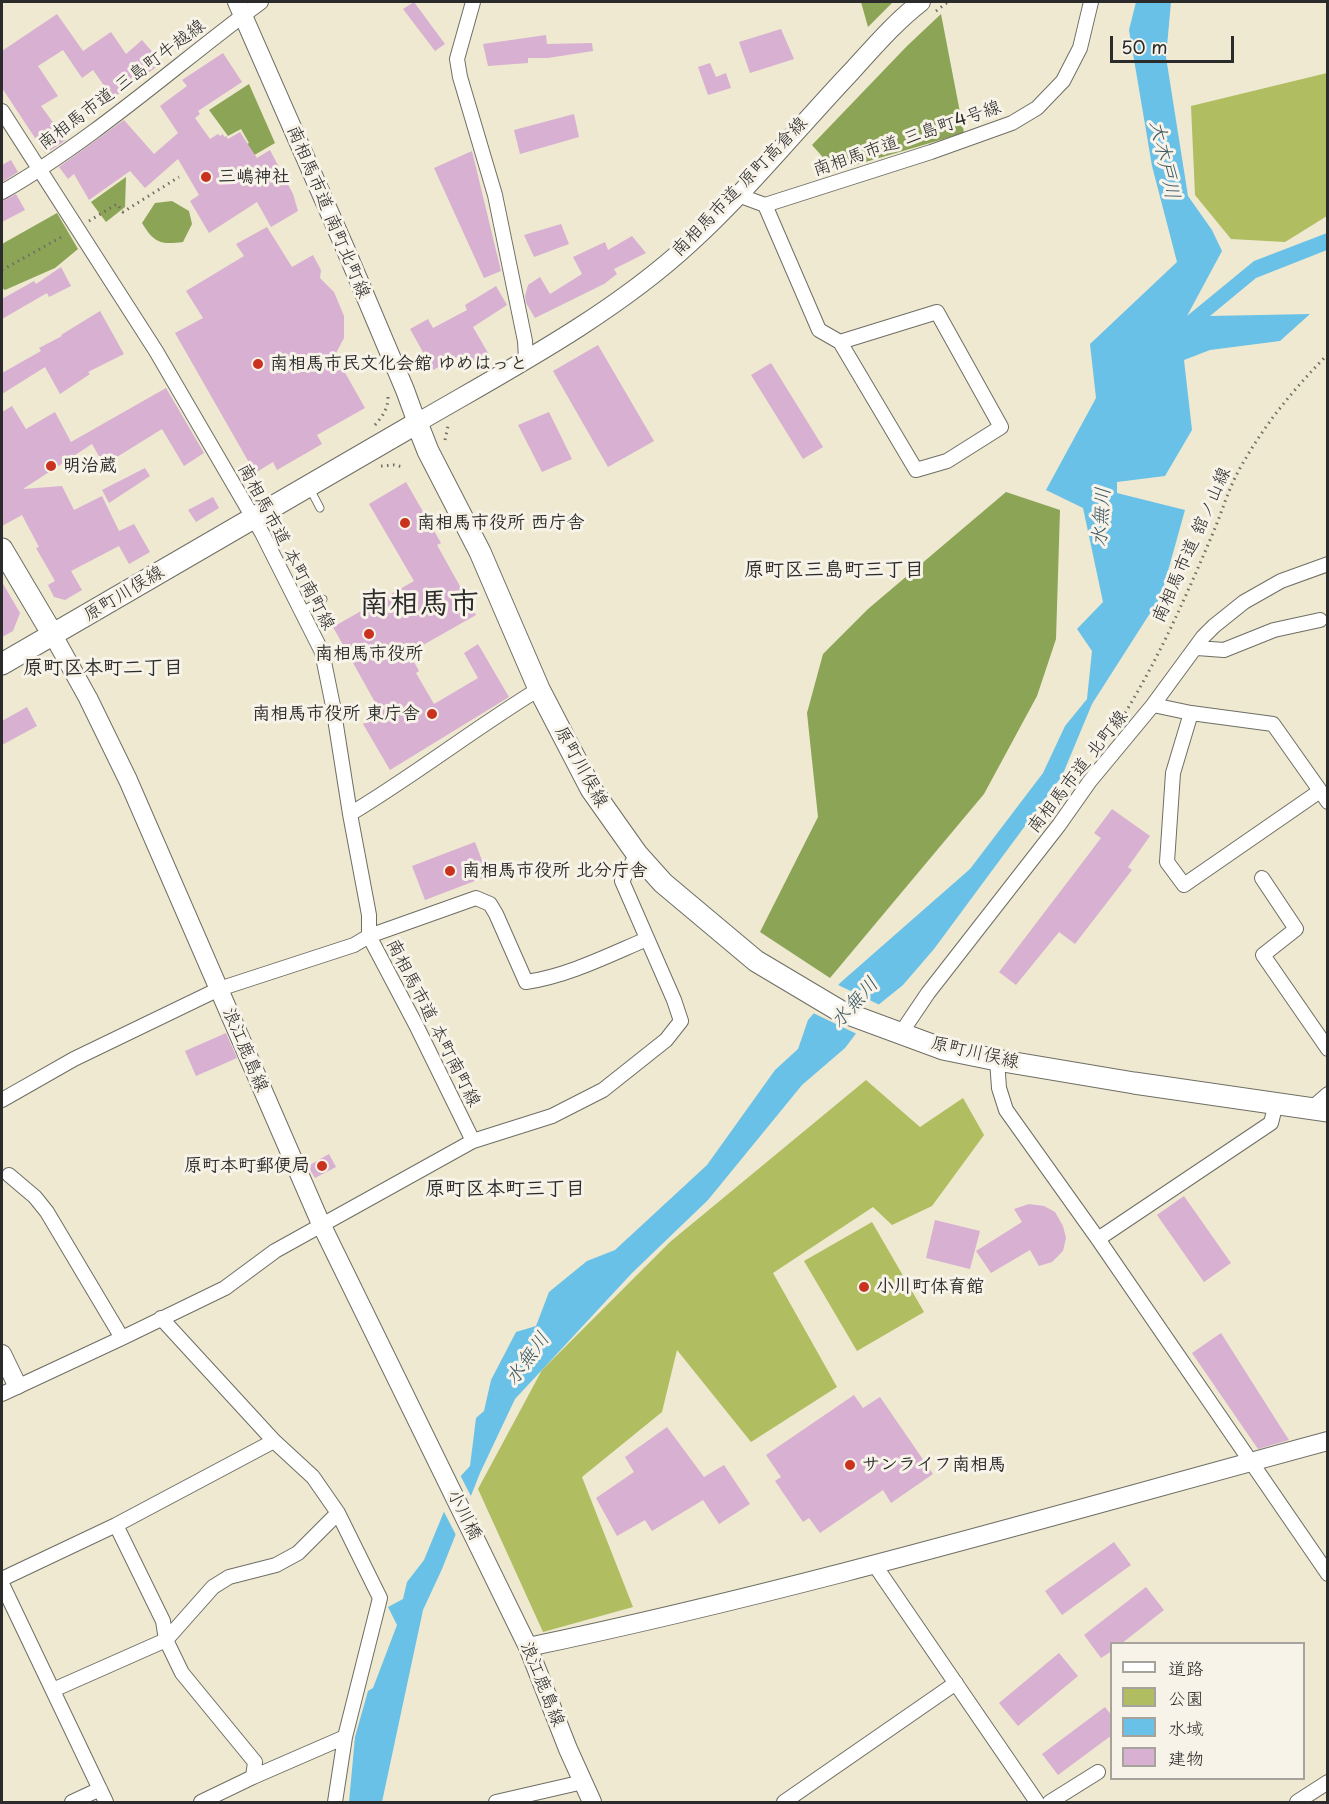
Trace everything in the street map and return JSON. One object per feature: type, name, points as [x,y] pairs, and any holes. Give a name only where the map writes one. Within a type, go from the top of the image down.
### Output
[{"type":"main road","name":"原町川俣線","points":[[2,664],[417,423],[428,451],[480,552],[539,689],[591,789],[637,854],[663,883],[756,961],[840,1011],[943,1048],[997,1060],[1276,1103],[1322,1104]]},
{"type":"main road","points":[[2,549],[53,635]]},
{"type":"street","name":"南相馬市道 三島町牛越線","points":[[2,192],[39,170],[103,123],[240,8],[261,2]]},
{"type":"street","points":[[473,2],[457,58],[460,77],[495,195],[525,341],[526,358]]},
{"type":"street","name":"南相馬市道 原町高倉線","points":[[417,423],[598,314],[689,244],[738,195],[881,39],[921,2]]},
{"type":"street","name":"南相馬市道 三島町4号線","points":[[765,205],[931,152],[1012,123],[1036,108],[1063,81],[1080,48],[1091,2]]},
{"type":"street","name":"南相馬市道 南町北町線","points":[[240,8],[393,362],[417,423]]},
{"type":"street","name":"南相馬市道 本町南町線","points":[[2,111],[156,351],[253,518],[322,652],[369,915],[369,936],[473,1141]]},
{"type":"street","points":[[738,195],[765,205],[819,330],[840,342],[916,470],[947,461],[1001,427],[937,312],[840,342]]},
{"type":"street","points":[[1153,705],[1214,626],[1244,602],[1281,581],[1328,564]]},
{"type":"street","points":[[1197,648],[1224,650],[1274,630],[1320,620]]},
{"type":"street","name":"浪江鹿島線","points":[[53,635],[88,698],[128,780],[321,1224],[439,1464]]},
{"type":"street","points":[[350,814],[539,689]]},
{"type":"street","name":"南相馬市道 北町線","points":[[896,1032],[1059,825],[1090,781],[1153,705],[1191,713],[1273,724],[1324,796]]},
{"type":"street","points":[[1191,713],[1173,773],[1167,862],[1184,885],[1324,796]]},
{"type":"street","points":[[2,1354],[9,1389],[122,1338],[225,1287],[275,1251],[473,1141],[552,1116],[603,1090],[666,1040],[681,1021],[622,881],[637,854]]},
{"type":"street","points":[[1262,878],[1296,929],[1263,956],[1328,1049]]},
{"type":"street","points":[[2,1100],[74,1059],[219,989],[354,945],[369,936],[476,898],[490,904],[496,914],[526,982],[577,968],[647,939]]},
{"type":"street","points":[[997,1060],[999,1088],[1006,1110],[1098,1239],[1328,1575]]},
{"type":"street","points":[[1098,1239],[1271,1123],[1276,1103]]},
{"type":"street","points":[[9,1175],[35,1197],[47,1212],[122,1338]]},
{"type":"street","points":[[161,1318],[273,1441],[313,1477],[338,1513],[380,1598],[345,1737],[335,1803]]},
{"type":"street","points":[[2,1579],[116,1525],[273,1441]]},
{"type":"street","points":[[528,1647],[652,1621],[874,1564],[1328,1441]]},
{"type":"street","name":"小川橋","points":[[439,1464],[490,1566]]},
{"type":"street","points":[[53,1690],[166,1640],[213,1587],[229,1577],[265,1569],[298,1553],[338,1513]]},
{"type":"street","points":[[116,1525],[163,1621],[166,1640],[182,1673],[255,1762],[253,1777]]},
{"type":"street","points":[[874,1564],[1037,1803]]},
{"type":"street","name":"浪江鹿島線","points":[[490,1566],[528,1647],[592,1803]]},
{"type":"street","points":[[2,1584],[106,1803]]},
{"type":"street","points":[[784,1803],[956,1683]]},
{"type":"street","points":[[201,1803],[253,1777],[345,1737]]},
{"type":"street","points":[[1050,1803],[1098,1772]]},
{"type":"street","points":[[496,1803],[545,1797],[583,1782]]},
{"type":"street","points":[[1297,1803],[1328,1782]]},
{"type":"street","points":[[72,1803],[100,1789]]},
{"type":"lane","points":[[308,487],[320,508]]},
{"type":"lane","points":[[302,611],[323,599]]},
{"type":"path","points":[[2,270],[117,204],[123,212],[179,177]]},
{"type":"path","name":"南相馬市道 舘ノ山線","points":[[1123,717],[1145,680],[1211,539],[1238,471],[1273,416],[1328,354]]},
{"type":"green space","points":[[861,2],[893,2],[868,27]]},
{"type":"green space","points":[[941,14],[964,133],[835,171],[812,145]]},
{"type":"green space","points":[[1327,73],[1327,216],[1285,242],[1231,239],[1195,195],[1191,106]]},
{"type":"green space","points":[[249,84],[275,143],[239,164],[237,149],[249,143],[241,129],[228,136],[209,110]]},
{"type":"green space","points":[[126,177],[125,207],[106,222],[91,202]]},
{"type":"green space","points":[[172,201],[189,211],[192,224],[183,242],[164,243],[154,239],[142,223],[155,203]]},
{"type":"green space","points":[[57,213],[78,249],[55,268],[5,290],[2,288],[2,244]]},
{"type":"green space","points":[[1006,492],[1060,510],[1056,639],[1037,696],[984,794],[830,978],[760,932],[818,817],[807,713],[823,654],[868,609]]},
{"type":"green space","points":[[866,1080],[920,1127],[963,1098],[984,1135],[932,1206],[892,1225],[873,1207],[773,1273],[837,1387],[751,1442],[677,1350],[662,1412],[582,1477],[633,1607],[543,1632],[478,1489],[542,1370],[670,1242]]},
{"type":"green space","name":"小川町体育館","points":[[872,1222],[924,1312],[857,1351],[804,1261]]},
{"type":"water","points":[[1136,2],[1171,2],[1166,57],[1188,196],[1212,230],[1222,251],[1187,316],[1254,261],[1327,233],[1327,250],[1256,278],[1210,316],[1310,314],[1280,341],[1210,350],[1184,360],[1192,430],[1165,476],[1117,482],[1117,493],[1185,510],[1161,596],[1092,704],[1062,776],[934,949],[903,985],[877,1006],[845,1048],[802,1085],[708,1200],[632,1273],[515,1399],[480,1473],[423,1610],[382,1802],[349,1802],[355,1737],[368,1691],[373,1688],[397,1625],[388,1607],[403,1599],[407,1582],[424,1560],[457,1480],[470,1466],[476,1418],[484,1411],[491,1380],[516,1332],[536,1326],[549,1292],[587,1261],[615,1250],[707,1165],[775,1070],[798,1049],[808,1020],[840,983],[970,869],[1043,773],[1065,726],[1087,699],[1092,651],[1077,629],[1103,602],[1083,508],[1046,490],[1096,398],[1090,344],[1177,262],[1152,166],[1129,30]]},
{"type":"pier","points":[[836,984],[882,1006],[859,1035],[811,1012]]},
{"type":"pier","points":[[459,1473],[473,1500],[458,1539],[442,1508]]},
{"type":"building","points":[[414,2],[445,44],[435,51],[403,9]]},
{"type":"building","points":[[57,14],[83,51],[111,32],[126,54],[142,40],[162,63],[113,98],[93,70],[82,78],[63,50],[38,66],[58,96],[41,106],[66,140],[45,153],[2,88],[2,51]]},
{"type":"building","points":[[781,29],[794,59],[750,73],[739,42]]},
{"type":"building","points":[[546,35],[547,44],[592,43],[593,51],[548,58],[528,58],[528,63],[488,66],[483,44]]},
{"type":"building","points":[[223,53],[242,82],[198,111],[200,114],[195,118],[210,139],[223,134],[228,139],[240,132],[257,158],[270,150],[293,194],[298,211],[271,227],[257,202],[209,233],[190,201],[199,195],[178,159],[145,188],[130,171],[89,200],[74,174],[68,179],[59,167],[124,120],[154,154],[178,133],[160,106],[187,86],[182,80]]},
{"type":"building","points":[[710,63],[716,77],[726,73],[731,88],[708,95],[698,67]]},
{"type":"building","points":[[574,114],[579,137],[520,154],[514,130]]},
{"type":"building","points":[[472,151],[501,271],[484,278],[434,168]]},
{"type":"building","points":[[11,160],[18,172],[2,182],[2,165]]},
{"type":"building","points":[[16,194],[25,210],[2,222],[2,201]]},
{"type":"building","points":[[561,224],[569,244],[534,257],[524,235]]},
{"type":"building","name":"南相馬市民文化会館 ゆめはっと","points":[[267,227],[292,267],[313,255],[321,270],[320,278],[334,292],[344,316],[344,338],[335,355],[365,408],[317,435],[322,444],[277,470],[273,462],[255,473],[175,333],[203,318],[186,291],[244,256],[236,244]]},
{"type":"building","points":[[632,236],[646,253],[614,269],[617,274],[604,284],[535,318],[526,303],[528,285],[540,277],[550,294],[582,274],[573,257],[605,242],[608,250]]},
{"type":"building","points":[[61,267],[71,286],[49,297],[47,293],[2,319],[2,299],[34,281],[36,284]]},
{"type":"building","points":[[496,286],[507,305],[473,327],[488,353],[465,367],[459,356],[433,370],[410,329],[428,319],[433,328],[467,310],[465,305]]},
{"type":"building","points":[[100,311],[124,354],[88,372],[90,374],[60,394],[45,367],[2,394],[2,373],[41,351],[39,348]]},
{"type":"building","points":[[598,345],[654,441],[608,467],[553,371]]},
{"type":"building","points":[[771,363],[823,447],[803,459],[751,375]]},
{"type":"building","points":[[166,388],[204,453],[184,466],[162,429],[104,465],[92,444],[23,489],[62,486],[74,510],[102,496],[119,531],[134,524],[150,552],[129,564],[119,546],[71,571],[82,590],[65,600],[54,597],[48,585],[55,581],[36,548],[39,547],[22,515],[2,526],[2,412],[12,406],[26,429],[55,412],[71,442]]},
{"type":"building","points":[[549,412],[572,459],[542,472],[518,425]]},
{"type":"building","points":[[145,468],[150,476],[109,503],[102,490]]},
{"type":"building","points":[[406,482],[441,543],[437,545],[476,615],[409,653],[419,671],[416,673],[434,704],[478,678],[464,653],[478,644],[509,697],[390,770],[363,724],[381,713],[333,627],[414,581],[369,504]]},
{"type":"building","points":[[213,497],[219,508],[196,522],[188,510]]},
{"type":"building","points":[[2,582],[20,613],[13,631],[2,637]]},
{"type":"building","points":[[27,707],[37,726],[2,745],[2,721]]},
{"type":"building","points":[[1112,809],[1150,836],[1128,867],[1132,870],[1075,944],[1059,932],[1016,985],[999,972],[1101,838],[1094,833]]},
{"type":"building","name":"南相馬市役所 北分庁舎","points":[[475,842],[488,876],[425,900],[412,866]]},
{"type":"building","points":[[226,1033],[237,1058],[196,1076],[185,1051]]},
{"type":"building","points":[[329,1154],[336,1167],[315,1178],[308,1166]]},
{"type":"building","points":[[1184,1196],[1231,1263],[1204,1282],[1157,1215]]},
{"type":"building","points":[[1029,1204],[1044,1206],[1055,1212],[1063,1226],[1066,1238],[1063,1251],[1052,1262],[1039,1266],[1030,1250],[991,1273],[976,1251],[1022,1222],[1014,1209]]},
{"type":"building","points":[[935,1220],[980,1231],[970,1269],[926,1258]]},
{"type":"building","points":[[1221,1333],[1289,1440],[1258,1449],[1192,1353]]},
{"type":"building","name":"サンライフ南相馬","points":[[854,1395],[863,1408],[880,1397],[933,1474],[891,1503],[883,1490],[820,1533],[809,1518],[803,1522],[775,1481],[781,1477],[766,1455]]},
{"type":"building","points":[[667,1427],[704,1477],[724,1465],[750,1504],[719,1524],[703,1500],[652,1531],[645,1520],[617,1536],[596,1498],[634,1472],[625,1457]]},
{"type":"building","points":[[1114,1542],[1131,1565],[1062,1615],[1045,1591]]},
{"type":"building","points":[[1146,1587],[1164,1610],[1124,1642],[1110,1642],[1110,1652],[1101,1658],[1084,1635]]},
{"type":"building","points":[[1059,1653],[1078,1676],[1018,1726],[999,1703]]},
{"type":"building","points":[[1105,1707],[1110,1713],[1110,1736],[1058,1775],[1042,1754]]},
{"type":"place","name":"三嶋神社","points":[[206,177]]},
{"type":"place","name":"南相馬市民文化会館 ゆめはっと","points":[[258,364]]},
{"type":"place","name":"明治蔵","points":[[51,466]]},
{"type":"place","name":"南相馬市役所 西庁舎","points":[[405,523]]},
{"type":"place","name":"南相馬市役所","points":[[369,634]]},
{"type":"place","name":"南相馬市役所 東庁舎","points":[[432,714]]},
{"type":"place","name":"南相馬市役所 北分庁舎","points":[[450,871]]},
{"type":"place","name":"原町本町郵便局","points":[[322,1166]]},
{"type":"place","name":"小川町体育館","points":[[864,1287]]},
{"type":"place","name":"サンライフ南相馬","points":[[850,1465]]},
{"type":"district","name":"原町区三島町三丁目","points":[[834,570]]},
{"type":"district","name":"南相馬市","points":[[419,605]]},
{"type":"district","name":"原町区本町二丁目","points":[[103,668]]},
{"type":"district","name":"原町区本町三丁目","points":[[505,1189]]},
{"type":"water label","name":"大木戸川","points":[[1164,160]]},
{"type":"water label","name":"水無川","points":[[1102,517]]},
{"type":"water label","name":"水無川","points":[[855,1003]]},
{"type":"water label","name":"水無川","points":[[528,1359]]}]
